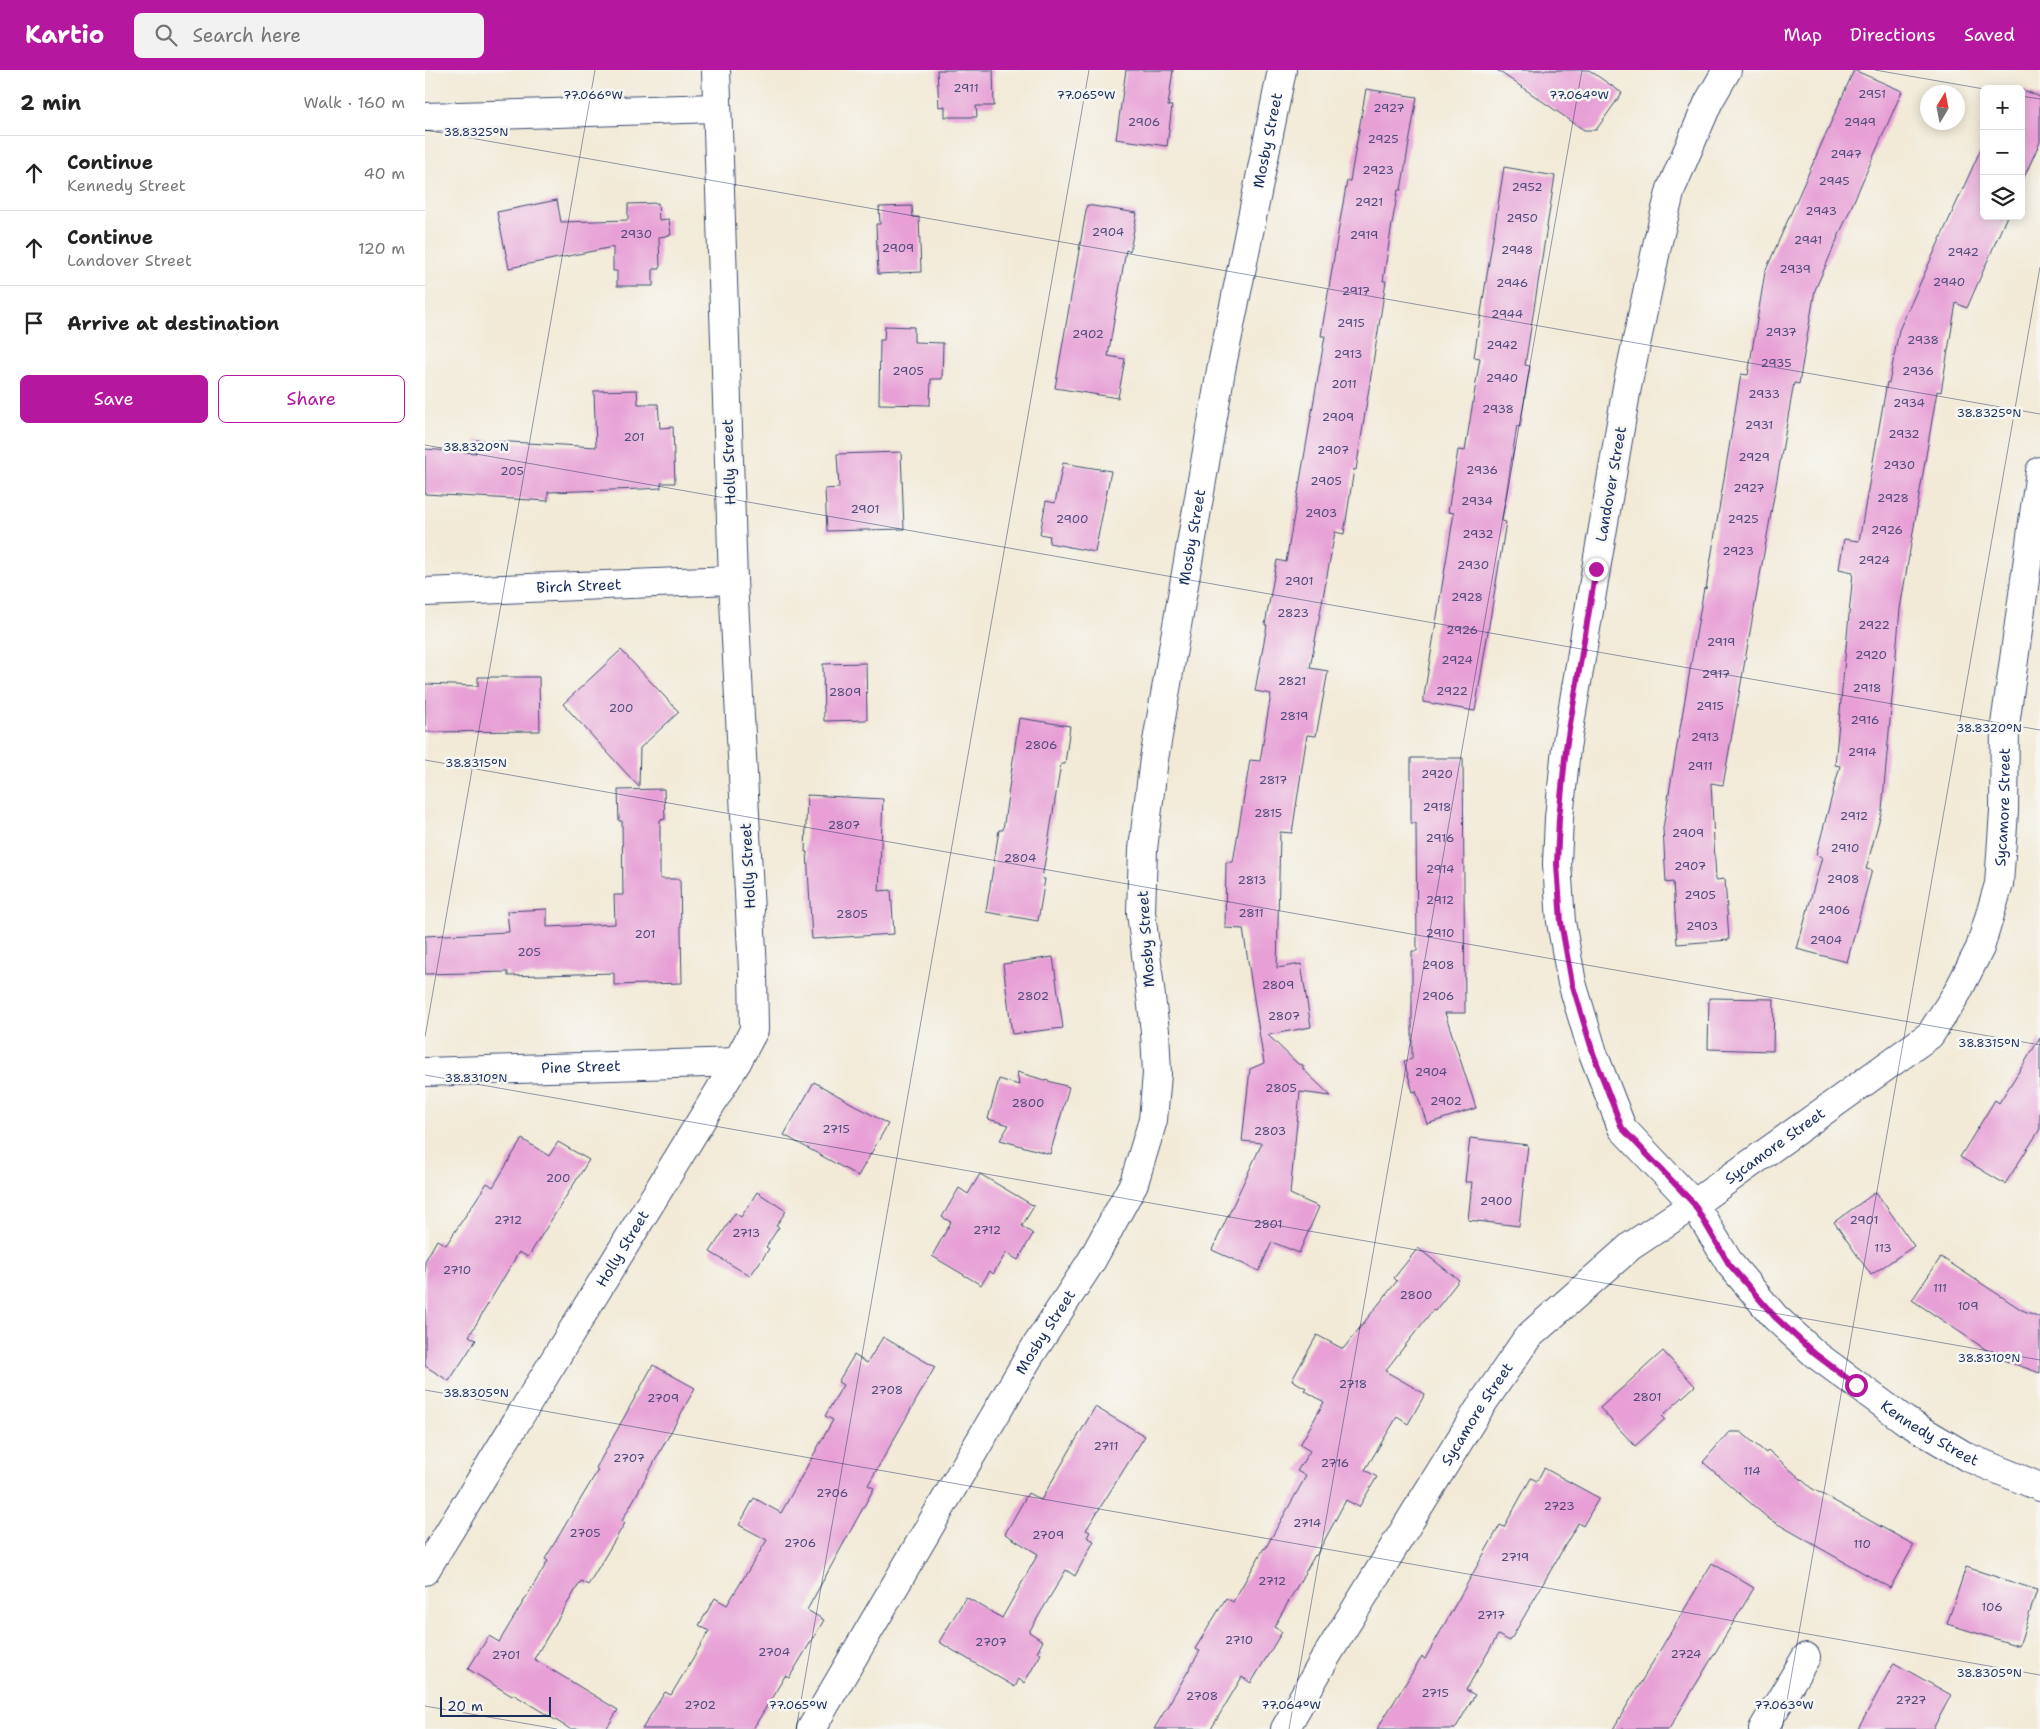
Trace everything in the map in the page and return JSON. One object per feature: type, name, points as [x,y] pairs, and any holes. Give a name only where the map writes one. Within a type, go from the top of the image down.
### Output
[{"type":"street","name":"Holly Street","points":[[425,1571],[737,1062],[754,1030],[753,971],[733,580],[716,70]]},
{"type":"street","name":"Mosby Street","points":[[811,1729],[1029,1357],[1092,1260],[1134,1183],[1153,1120],[1157,1074],[1155,1031],[1141,912],[1143,849],[1153,759],[1221,370],[1282,70]]},
{"type":"street","name":"Landover Street","points":[[1694,1204],[1622,1128],[1593,1053],[1572,983],[1561,922],[1557,864],[1559,818],[1566,748],[1627,387],[1657,241],[1671,189],[1709,101],[1727,70]]},
{"type":"street","points":[[425,117],[716,108]]},
{"type":"street","name":"Sycamore Street","points":[[1285,1729],[1331,1649],[1482,1404],[1528,1337],[1631,1246],[1694,1204],[1930,1035],[1957,993],[1980,948],[1999,884],[2004,811],[2005,725],[2040,471]]},
{"type":"street","name":"Birch Street","points":[[425,592],[733,580]]},
{"type":"street","name":"Pine Street","points":[[425,1072],[737,1062]]},
{"type":"street","name":"Kennedy Street","points":[[1694,1204],[1729,1264],[1775,1317],[1815,1354],[1906,1421],[1959,1453],[2040,1487]]},
{"type":"street","points":[[1763,1729],[1806,1657]]},
{"type":"building","points":[[937,70],[993,70],[994,106],[976,106],[977,117],[945,117],[945,106],[939,107]]},
{"type":"building","points":[[1126,70],[1173,70],[1168,106],[1172,106],[1167,146],[1116,139]]},
{"type":"building","points":[[1497,70],[1589,70],[1622,93],[1596,130],[1584,130]]},
{"type":"building","points":[[1854,70],[1902,91],[1815,290],[1799,384],[1794,383],[1723,785],[1711,783],[1716,880],[1725,879],[1729,940],[1677,944],[1673,882],[1666,883],[1663,828],[1704,588],[1706,589],[1741,374],[1748,375],[1765,272]]},
{"type":"building","points":[[1366,89],[1417,97],[1401,190],[1398,190],[1392,224],[1383,281],[1386,281],[1356,470],[1354,469],[1344,534],[1335,532],[1310,668],[1328,671],[1316,736],[1307,735],[1292,833],[1280,832],[1277,968],[1301,964],[1311,1027],[1268,1035],[1298,1064],[1303,1065],[1303,1069],[1331,1096],[1300,1092],[1290,1194],[1319,1207],[1299,1253],[1272,1242],[1259,1271],[1212,1250],[1262,1143],[1242,1141],[1250,1069],[1264,1063],[1243,929],[1225,928],[1226,862],[1233,862],[1250,760],[1260,761],[1271,694],[1255,691],[1267,625],[1265,625],[1277,560],[1286,562],[1325,336],[1321,336],[1341,215],[1347,181],[1350,181]]},
{"type":"building","points":[[2025,91],[2040,97],[2040,142],[2025,175]]},
{"type":"building","points":[[1980,151],[1980,220],[2005,220],[1967,308],[1956,303],[1941,392],[1937,391],[1900,609],[1882,810],[1866,869],[1872,870],[1847,962],[1797,949],[1822,857],[1816,855],[1840,766],[1835,765],[1853,572],[1839,569],[1844,539],[1859,541],[1887,382],[1889,383],[1899,330]]},
{"type":"building","points":[[1504,167],[1555,176],[1525,365],[1530,366],[1520,427],[1517,426],[1502,521],[1506,522],[1475,711],[1423,702],[1454,513],[1448,512],[1458,450],[1465,451],[1480,358],[1474,357]]},
{"type":"building","points":[[557,200],[561,222],[628,220],[628,204],[658,203],[659,220],[669,219],[671,235],[659,237],[660,269],[653,269],[653,286],[617,286],[617,271],[613,271],[613,247],[509,268],[497,212]]},
{"type":"building","points":[[1087,205],[1137,213],[1130,251],[1126,250],[1108,356],[1125,359],[1118,398],[1055,388]]},
{"type":"building","points":[[912,206],[913,217],[919,217],[921,272],[878,274],[876,224],[880,224],[879,207]]},
{"type":"building","points":[[885,326],[914,327],[914,342],[943,343],[942,379],[931,379],[930,405],[879,404],[880,340],[884,340]]},
{"type":"building","points":[[637,390],[638,404],[658,404],[660,428],[673,427],[675,483],[661,483],[661,488],[548,492],[548,501],[425,494],[425,449],[476,453],[476,440],[596,447],[594,391]]},
{"type":"building","points":[[901,452],[904,529],[827,531],[825,489],[839,488],[837,454]]},
{"type":"building","points":[[1063,463],[1111,471],[1095,552],[1049,543],[1050,536],[1040,534],[1046,501],[1055,503]]},
{"type":"building","points":[[621,650],[679,712],[640,748],[639,787],[563,704]]},
{"type":"building","points":[[866,663],[867,720],[824,721],[823,664]]},
{"type":"building","points":[[478,677],[539,677],[540,731],[425,732],[425,684],[478,686]]},
{"type":"building","points":[[1019,718],[1070,726],[1065,764],[1061,764],[1042,879],[1045,879],[1038,921],[986,912],[999,830],[1003,830]]},
{"type":"building","points":[[1411,758],[1463,758],[1465,1013],[1445,1013],[1476,1108],[1427,1124],[1416,1091],[1413,1092],[1404,1061],[1412,1059],[1412,951],[1417,951],[1416,823],[1411,823]]},
{"type":"building","points":[[664,789],[665,819],[660,820],[660,879],[680,879],[682,983],[614,985],[614,973],[508,976],[508,972],[425,974],[425,936],[509,932],[507,911],[547,909],[547,927],[615,924],[614,895],[623,895],[622,821],[619,821],[618,790]]},
{"type":"building","points":[[807,795],[883,799],[879,891],[891,890],[894,934],[812,939],[807,852],[805,852]]},
{"type":"building","points":[[1053,957],[1063,1028],[1012,1034],[1003,964]]},
{"type":"building","points":[[1709,998],[1774,999],[1773,1051],[1708,1049]]},
{"type":"building","points":[[2040,1038],[2040,1129],[2005,1184],[1960,1157],[1995,1100],[1999,1103]]},
{"type":"building","points":[[1017,1072],[1069,1087],[1050,1154],[1000,1140],[1009,1125],[988,1119],[999,1079],[1019,1085]]},
{"type":"building","points":[[814,1082],[888,1124],[858,1176],[784,1135]]},
{"type":"building","points":[[1470,1138],[1528,1145],[1519,1226],[1468,1220],[1472,1182],[1465,1182]]},
{"type":"building","points":[[522,1139],[549,1156],[558,1142],[589,1160],[528,1257],[519,1252],[469,1336],[476,1340],[449,1381],[425,1366],[425,1261],[437,1240],[446,1245],[487,1183],[493,1187]]},
{"type":"building","points":[[980,1174],[1034,1206],[1022,1226],[1033,1234],[1018,1260],[1006,1253],[993,1274],[990,1271],[981,1285],[932,1256],[951,1222],[942,1217],[959,1188],[968,1194]]},
{"type":"building","points":[[757,1192],[786,1211],[776,1226],[779,1227],[766,1247],[769,1249],[750,1276],[710,1252],[735,1213],[741,1217]]},
{"type":"building","points":[[1876,1192],[1914,1246],[1871,1275],[1834,1222]]},
{"type":"building","points":[[1418,1248],[1459,1280],[1385,1371],[1425,1394],[1408,1424],[1397,1417],[1365,1470],[1377,1477],[1359,1507],[1346,1500],[1316,1556],[1274,1627],[1282,1632],[1251,1683],[1242,1677],[1211,1729],[1154,1729],[1200,1651],[1195,1649],[1226,1598],[1233,1602],[1306,1476],[1297,1471],[1310,1451],[1300,1445],[1324,1402],[1292,1380],[1317,1335],[1343,1349],[1397,1281],[1394,1278]]},
{"type":"building","points":[[1941,1257],[2022,1310],[2040,1317],[2040,1373],[2000,1359],[1912,1300]]},
{"type":"building","points":[[883,1337],[935,1367],[868,1485],[874,1488],[807,1610],[824,1620],[789,1678],[785,1676],[753,1729],[642,1729],[665,1692],[671,1695],[709,1631],[699,1625],[715,1598],[727,1605],[767,1540],[739,1525],[754,1498],[781,1513],[833,1420],[825,1416],[843,1385],[838,1382],[854,1355],[867,1363]]},
{"type":"building","points":[[1663,1351],[1695,1386],[1662,1416],[1665,1419],[1635,1446],[1600,1408]]},
{"type":"building","points":[[653,1365],[695,1388],[622,1521],[625,1523],[588,1585],[581,1581],[534,1659],[618,1710],[606,1729],[570,1729],[468,1669],[489,1636],[499,1642],[548,1561],[545,1559],[598,1470],[596,1468]]},
{"type":"building","points":[[1095,1407],[1145,1436],[1086,1530],[1090,1532],[1087,1537],[1094,1541],[1075,1576],[1066,1570],[1029,1632],[1043,1641],[1037,1652],[1041,1654],[1024,1683],[1019,1679],[1015,1687],[939,1642],[966,1597],[1002,1618],[1038,1554],[1005,1534],[1028,1493],[1041,1500]]},
{"type":"building","points":[[1729,1432],[1741,1432],[1766,1453],[1768,1450],[1811,1488],[1914,1545],[1890,1588],[1769,1519],[1703,1462]]},
{"type":"building","points":[[1544,1468],[1599,1498],[1583,1526],[1578,1523],[1510,1641],[1498,1635],[1466,1690],[1475,1695],[1455,1729],[1377,1729],[1422,1657],[1425,1659],[1500,1525],[1504,1527],[1531,1478],[1537,1481]]},
{"type":"building","points":[[1712,1563],[1754,1588],[1669,1729],[1613,1729]]},
{"type":"building","points":[[1966,1567],[2037,1590],[2019,1646],[1947,1624]]},
{"type":"building","points":[[1894,1663],[1951,1695],[1933,1729],[1858,1729]]},
{"type":"route","points":[[1596,569],[1566,748],[1559,818],[1557,864],[1561,922],[1572,983],[1593,1053],[1622,1128],[1694,1204],[1729,1264],[1775,1317],[1815,1354],[1856,1385]]}]
